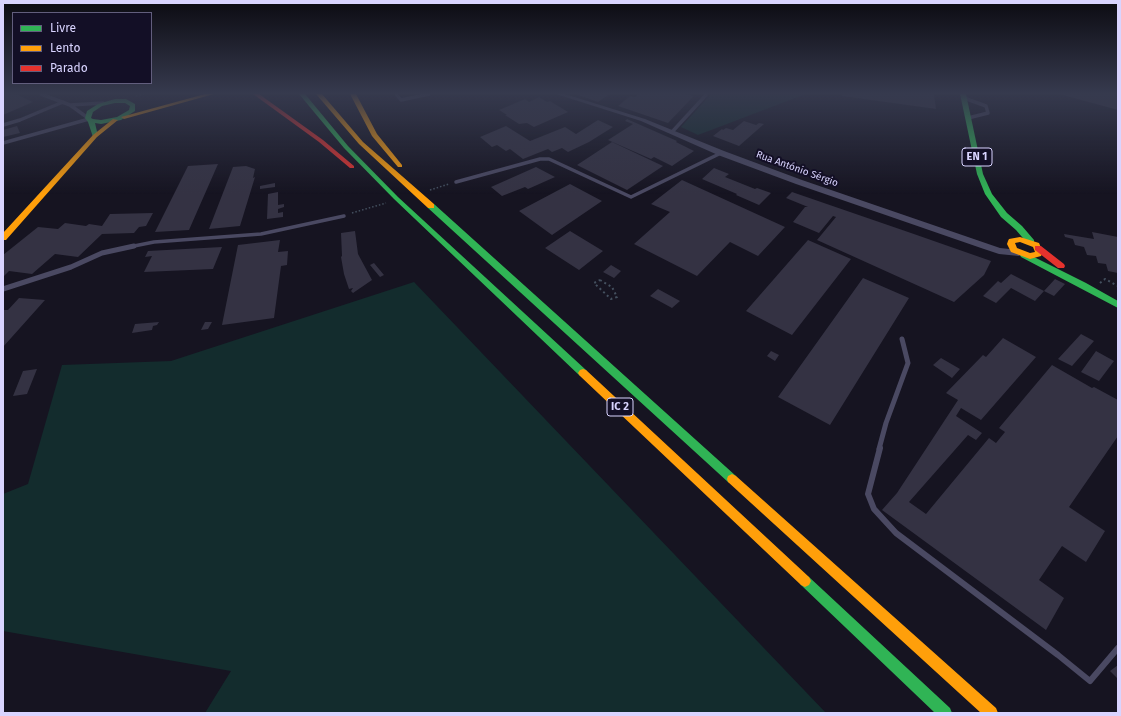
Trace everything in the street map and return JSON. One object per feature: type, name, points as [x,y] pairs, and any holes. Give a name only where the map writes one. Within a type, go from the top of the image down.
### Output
[{"type":"main road","points":[[92,127],[95,136]]},
{"type":"main road","points":[[3,238],[95,136],[107,127]]},
{"type":"main road","points":[[302,127],[321,141],[366,179],[396,198]]},
{"type":"main road","name":"IC 2","points":[[329,127],[396,198],[945,713]]},
{"type":"main road","name":"IC 2","points":[[348,127],[361,143],[991,713]]},
{"type":"main road","points":[[370,127],[374,135],[404,170],[422,198]]},
{"type":"main road","name":"EN 1","points":[[970,127],[980,174],[989,194],[1004,215],[1035,245],[1056,262],[1077,275],[1115,288]]},
{"type":"main road","name":"EN 1","points":[[1004,215],[1013,242],[1012,247],[1022,254],[1083,285],[1118,305]]},
{"type":"main road","points":[[1013,242],[1035,245],[1038,254],[1035,256],[1022,254]]},
{"type":"street","name":"Rua António Sérgio","points":[[661,127],[721,153],[799,182],[999,251],[1022,254]]},
{"type":"street","name":"Rua António Sérgio","points":[[984,246],[1013,242]]},
{"type":"lane","points":[[3,143],[59,127]]},
{"type":"lane","points":[[672,132],[676,127]]},
{"type":"lane","points":[[456,182],[540,159],[548,159],[630,197],[721,153]]},
{"type":"lane","points":[[3,289],[71,267],[102,253],[154,242],[261,234],[344,216]]},
{"type":"lane","points":[[902,339],[908,362],[886,423],[868,494],[874,509],[896,533],[1058,655],[1090,681],[1118,648]]},
{"type":"path","points":[[1105,279],[1115,288]]},
{"type":"path","points":[[600,280],[612,287],[617,297],[611,299],[594,283],[600,280]]},
{"type":"green space","points":[[682,127],[718,127],[698,135]]},
{"type":"green space","points":[[414,282],[826,713],[205,713],[231,671],[3,631],[3,494],[28,484],[62,365],[171,361]]},
{"type":"building","points":[[18,127],[20,133],[3,137],[3,130]]},
{"type":"building","points":[[503,127],[508,127],[530,141],[564,127],[576,134],[586,127],[612,127],[589,142],[568,152],[562,148],[552,152],[548,149],[523,159],[510,149],[506,151],[497,145],[492,147],[480,137]]},
{"type":"building","points":[[628,127],[646,127],[677,141],[676,142],[694,151],[672,166],[654,157],[651,159],[608,140]]},
{"type":"building","points":[[736,127],[760,127],[739,146],[713,136],[722,129],[723,130],[726,128],[733,130]]},
{"type":"building","points":[[612,142],[663,166],[627,190],[577,165]]},
{"type":"building","points":[[218,164],[189,230],[155,232],[188,166]]},
{"type":"building","points":[[246,166],[255,169],[253,178],[255,177],[240,226],[209,229],[233,167]]},
{"type":"building","points":[[536,167],[555,177],[528,189],[525,187],[502,196],[491,187]]},
{"type":"building","points":[[714,168],[729,174],[725,177],[755,189],[757,188],[771,193],[759,205],[702,179]]},
{"type":"building","points":[[682,180],[785,227],[758,256],[730,242],[697,276],[634,244],[670,212],[651,204]]},
{"type":"building","points":[[275,183],[275,187],[260,189],[260,186]]},
{"type":"building","points":[[570,184],[602,201],[552,235],[519,211]]},
{"type":"building","points":[[278,192],[278,205],[284,204],[284,207],[278,209],[278,213],[283,212],[283,217],[267,219],[268,194]]},
{"type":"building","points":[[792,192],[991,261],[984,275],[954,302],[817,240],[836,217],[833,216],[819,233],[793,222],[805,207],[808,207],[786,198]]},
{"type":"building","points":[[153,213],[146,226],[139,227],[134,233],[102,234],[78,257],[55,254],[32,274],[9,271],[3,277],[3,255],[38,227],[58,229],[65,223],[86,226],[89,224],[102,226],[110,214]]},
{"type":"building","points":[[355,231],[358,254],[372,280],[353,293],[351,291],[353,288],[349,289],[344,274],[341,257],[341,233]]},
{"type":"building","points":[[570,231],[603,251],[579,270],[545,248]]},
{"type":"building","points":[[1092,232],[1118,237],[1118,273],[1108,271],[1106,264],[1098,263],[1096,256],[1087,255],[1084,247],[1075,245],[1073,239],[1065,237],[1064,234],[1094,239]]},
{"type":"building","points":[[280,240],[278,252],[288,251],[287,265],[281,266],[274,318],[222,325],[238,245]]},
{"type":"building","points":[[808,240],[851,259],[792,335],[746,311]]},
{"type":"building","points":[[222,247],[213,269],[144,272],[152,256],[145,257],[148,251]]},
{"type":"building","points":[[374,263],[384,275],[380,277],[370,265]]},
{"type":"building","points":[[611,265],[621,271],[614,278],[603,272]]},
{"type":"building","points":[[1011,274],[1044,291],[1035,301],[1011,288],[996,303],[983,296],[998,281],[1001,283]]},
{"type":"building","points":[[863,278],[909,298],[830,425],[778,397]]},
{"type":"building","points":[[1055,279],[1065,284],[1054,296],[1044,291]]},
{"type":"building","points":[[658,289],[680,301],[672,308],[650,296]]},
{"type":"building","points":[[19,298],[45,300],[3,347],[3,310],[8,310]]},
{"type":"building","points":[[159,322],[157,325],[153,326],[152,330],[132,333],[135,324]]},
{"type":"building","points":[[205,322],[212,322],[208,329],[201,330]]},
{"type":"building","points":[[1081,334],[1094,341],[1072,366],[1058,359]]},
{"type":"building","points":[[1003,338],[1036,357],[981,420],[961,408],[956,416],[982,433],[976,440],[968,435],[909,502],[926,514],[989,438],[996,443],[1005,432],[999,428],[1052,365],[1092,388],[1094,387],[1118,400],[1118,436],[1069,507],[1105,531],[1086,562],[1062,546],[1039,580],[1064,598],[1046,630],[882,510],[897,493],[958,400],[946,393],[983,355],[986,357]]},
{"type":"building","points":[[771,351],[779,355],[775,361],[767,356]]},
{"type":"building","points":[[1096,351],[1114,361],[1099,381],[1081,372]]},
{"type":"building","points":[[941,358],[960,369],[952,378],[933,365]]},
{"type":"building","points":[[37,369],[27,394],[13,396],[23,371]]},
{"type":"building","points":[[1118,665],[1118,679],[1110,671]]},
{"type":"traffic: fast","points":[[93,127],[95,136]]},
{"type":"traffic: fast","points":[[330,127],[346,147],[396,198],[583,373]]},
{"type":"traffic: fast","points":[[970,127],[980,174],[989,194],[1004,215],[1019,228],[1031,242]]},
{"type":"traffic: fast","points":[[431,206],[732,479]]},
{"type":"traffic: fast","points":[[1024,255],[1083,285],[1118,305]]},
{"type":"traffic: fast","points":[[805,581],[945,713]]},
{"type":"traffic: slow","points":[[3,238],[95,136],[106,127]]},
{"type":"traffic: slow","points":[[348,127],[361,143],[431,206]]},
{"type":"traffic: slow","points":[[370,127],[374,135],[400,166]]},
{"type":"traffic: slow","points":[[1020,239],[1036,245],[1039,252],[1038,254],[1030,256],[1014,250],[1011,244],[1012,241],[1020,239]]},
{"type":"traffic: slow","points":[[583,373],[805,581]]},
{"type":"traffic: slow","points":[[732,479],[991,713]]},
{"type":"traffic: jam","points":[[302,127],[352,167]]},
{"type":"traffic: jam","points":[[1038,248],[1061,266]]}]
